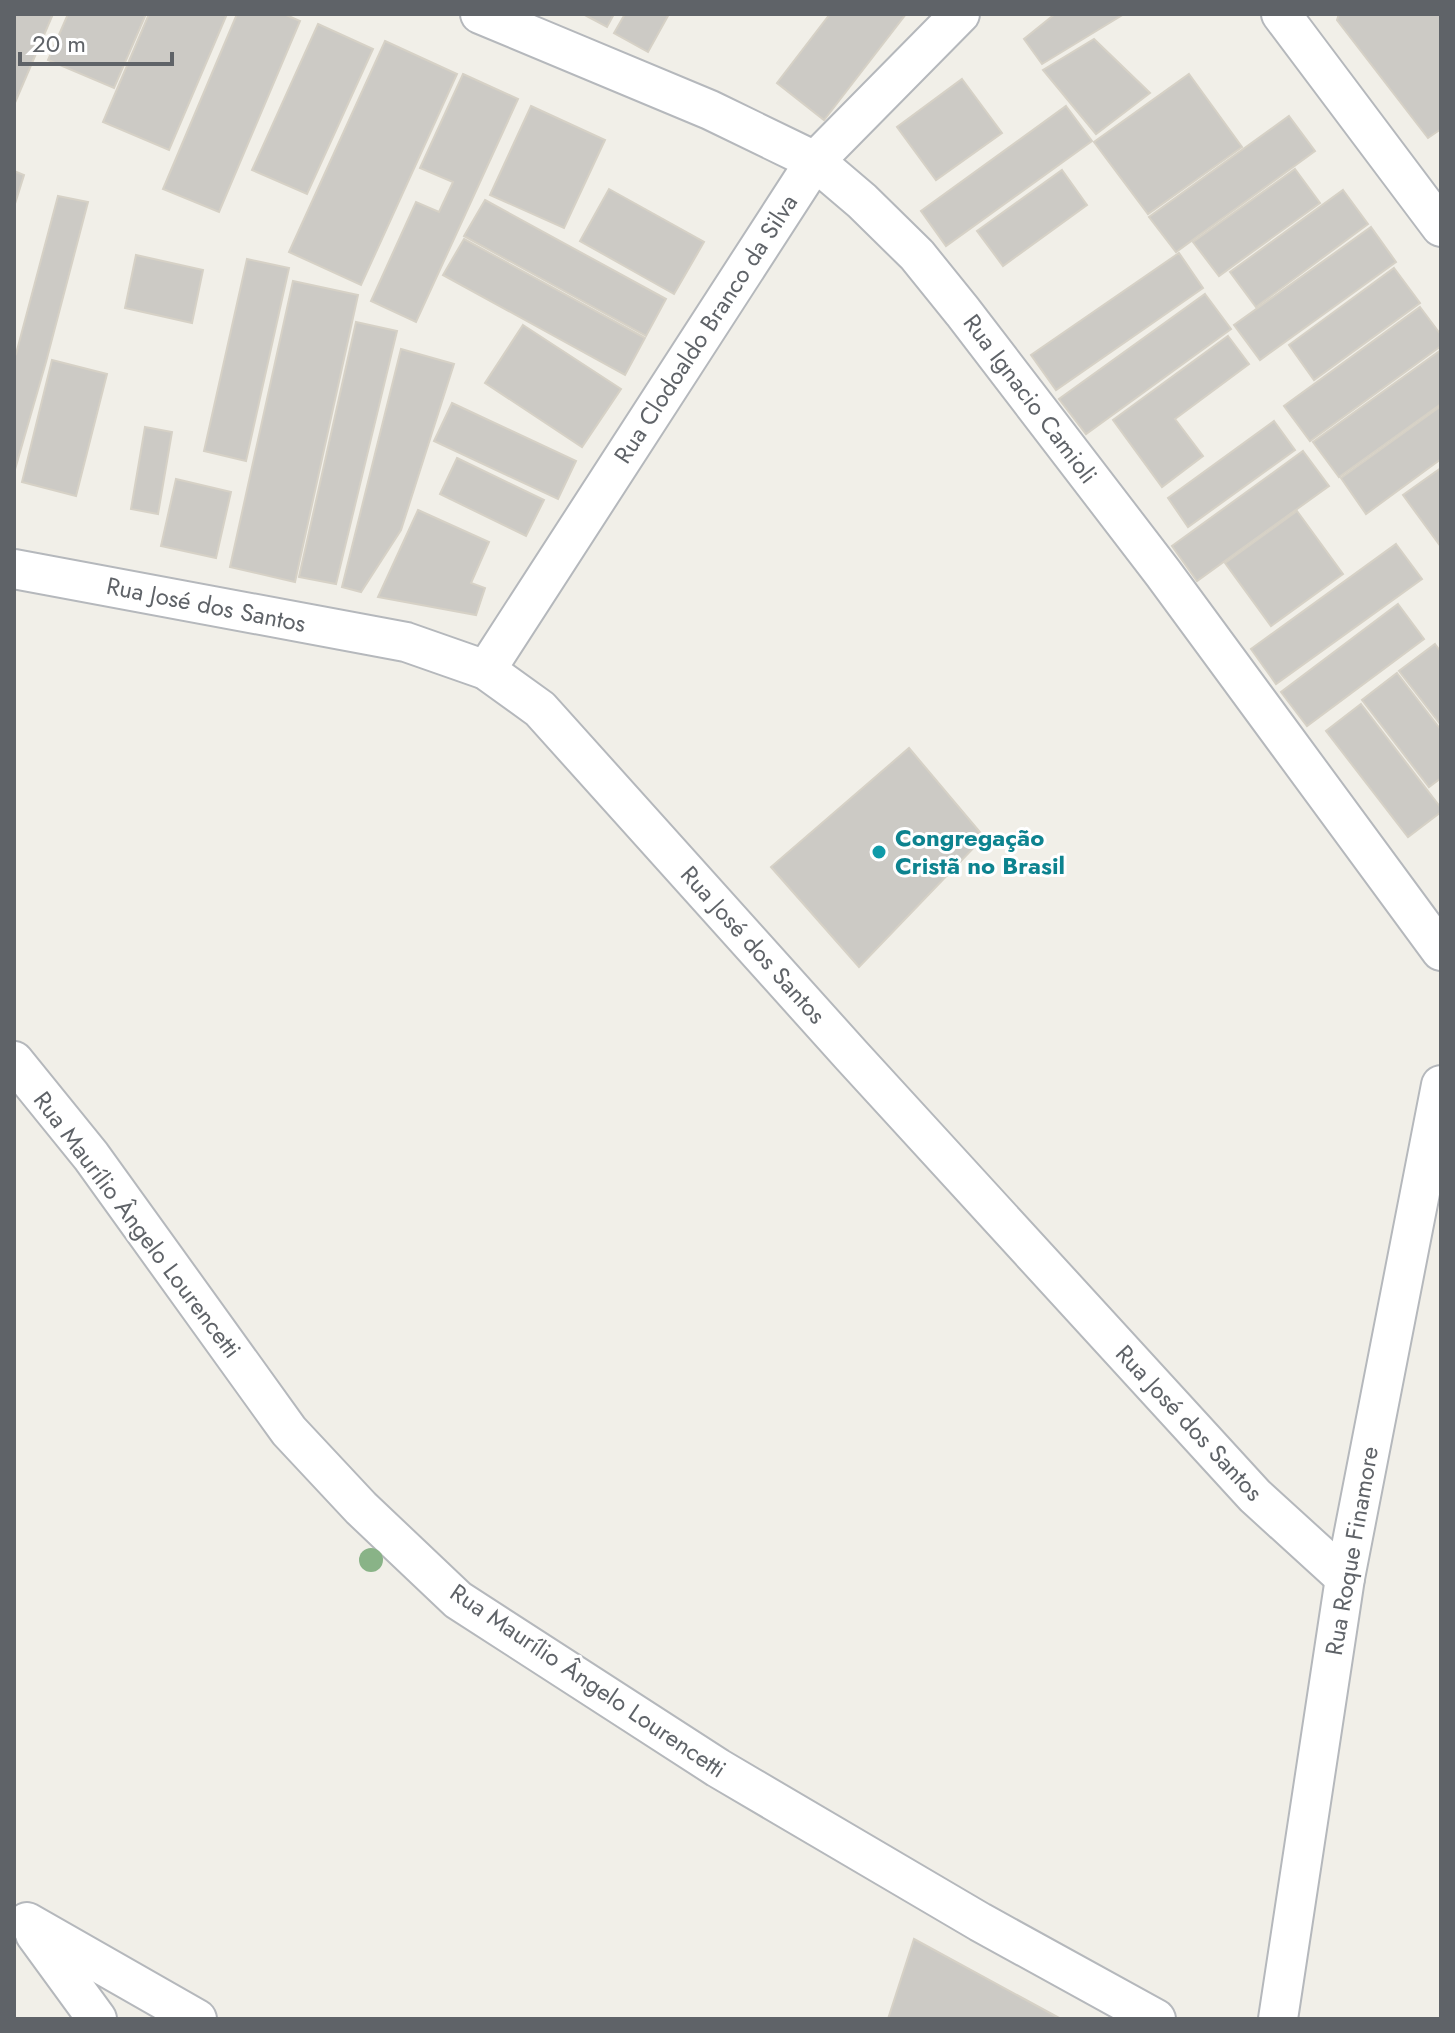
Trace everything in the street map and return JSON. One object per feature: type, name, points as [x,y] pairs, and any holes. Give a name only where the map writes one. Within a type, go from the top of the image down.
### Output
[{"type":"street","name":"Rua Ignacio Camioli","points":[[480,14],[710,110],[815,161],[862,201],[917,255],[954,300],[1163,573],[1441,951]]},
{"type":"street","name":"Rua Clodoaldo Branco da Silva","points":[[486,670],[815,161],[960,14]]},
{"type":"street","points":[[1281,14],[1441,227]]},
{"type":"street","name":"Rua José dos Santos","points":[[14,569],[406,642],[486,670],[540,709],[852,1056],[1255,1496],[1345,1578]]},
{"type":"street","name":"Rua Maurílio Ângelo Lourencetti","points":[[14,1061],[91,1156],[289,1431],[361,1508],[458,1600],[718,1768],[980,1922],[1156,2019]]},
{"type":"street","name":"Rua Roque Finamore","points":[[1278,2019],[1345,1578],[1441,1085]]},
{"type":"street","points":[[20,1912],[97,2019]]},
{"type":"street","points":[[20,1912],[197,2019]]},
{"type":"building","points":[[14,14],[53,14],[14,105]]},
{"type":"building","points":[[68,14],[146,14],[114,88],[48,60]]},
{"type":"building","points":[[149,14],[227,14],[169,150],[103,122]]},
{"type":"building","points":[[237,14],[284,14],[300,21],[219,212],[163,189]]},
{"type":"building","points":[[583,14],[614,14],[607,27]]},
{"type":"building","points":[[625,14],[669,14],[648,52],[614,33]]},
{"type":"building","points":[[830,14],[906,14],[824,120],[777,83]]},
{"type":"building","points":[[1055,14],[1124,14],[1042,64],[1024,39]]},
{"type":"building","points":[[1339,14],[1441,14],[1441,129],[1428,138],[1337,20]]},
{"type":"building","points":[[318,24],[373,49],[307,194],[252,170]]},
{"type":"building","points":[[1094,39],[1150,93],[1096,134],[1043,70]]},
{"type":"building","points":[[385,41],[457,74],[361,285],[289,252]]},
{"type":"building","points":[[463,74],[518,99],[416,322],[371,301],[416,202],[439,212],[453,182],[420,168]]},
{"type":"building","points":[[1189,74],[1242,147],[1148,214],[1094,142]]},
{"type":"building","points":[[962,79],[1002,133],[936,180],[897,127]]},
{"type":"building","points":[[531,106],[605,140],[564,228],[490,195]]},
{"type":"building","points":[[1066,106],[1092,141],[946,246],[921,211]]},
{"type":"building","points":[[1289,116],[1315,151],[1176,252],[1149,217]]},
{"type":"building","points":[[1295,169],[1320,203],[1219,276],[1193,242]]},
{"type":"building","points":[[1062,170],[1087,205],[1003,266],[977,231]]},
{"type":"building","points":[[14,171],[24,175],[14,207]]},
{"type":"building","points":[[609,189],[704,242],[674,294],[580,241]]},
{"type":"building","points":[[1343,190],[1368,224],[1256,307],[1230,272]]},
{"type":"building","points":[[58,196],[88,202],[14,473],[14,353]]},
{"type":"building","points":[[485,200],[666,299],[646,336],[464,236]]},
{"type":"building","points":[[1371,227],[1396,262],[1260,360],[1234,325]]},
{"type":"building","points":[[464,239],[645,338],[625,375],[443,275]]},
{"type":"building","points":[[1179,253],[1203,288],[1056,390],[1031,355]]},
{"type":"building","points":[[136,255],[203,270],[192,323],[125,308]]},
{"type":"building","points":[[247,259],[289,268],[246,461],[204,451]]},
{"type":"building","points":[[1394,268],[1420,303],[1314,380],[1289,345]]},
{"type":"building","points":[[293,281],[358,295],[295,582],[230,567]]},
{"type":"building","points":[[1205,294],[1231,329],[1086,434],[1059,399]]},
{"type":"building","points":[[1420,307],[1441,335],[1441,346],[1310,441],[1284,406]]},
{"type":"building","points":[[356,322],[397,331],[336,584],[299,577]]},
{"type":"building","points":[[523,325],[621,389],[582,447],[485,383]]},
{"type":"building","points":[[1228,336],[1249,364],[1175,419],[1203,456],[1162,487],[1113,420]]},
{"type":"building","points":[[401,349],[454,364],[401,530],[361,592],[342,587]]},
{"type":"building","points":[[1441,350],[1441,404],[1339,477],[1313,442]]},
{"type":"building","points":[[52,360],[107,374],[76,496],[22,482]]},
{"type":"building","points":[[452,403],[576,461],[558,499],[434,441]]},
{"type":"building","points":[[1441,406],[1441,459],[1366,514],[1341,478]]},
{"type":"building","points":[[1274,421],[1295,450],[1188,527],[1168,498]]},
{"type":"building","points":[[145,427],[172,432],[158,514],[131,509]]},
{"type":"building","points":[[1303,451],[1329,486],[1197,581],[1172,546]]},
{"type":"building","points":[[457,458],[544,500],[526,536],[440,494]]},
{"type":"building","points":[[1441,468],[1441,547],[1403,495]]},
{"type":"building","points":[[176,479],[231,492],[216,558],[161,546]]},
{"type":"building","points":[[418,510],[489,542],[471,583],[485,588],[476,615],[378,597]]},
{"type":"building","points":[[1297,511],[1343,574],[1271,626],[1225,563]]},
{"type":"building","points":[[1396,544],[1422,579],[1276,684],[1251,649]]},
{"type":"building","points":[[1398,604],[1424,639],[1307,726],[1281,692]]},
{"type":"building","points":[[1435,644],[1441,652],[1441,725],[1399,671]]},
{"type":"building","points":[[1397,673],[1441,730],[1441,778],[1429,787],[1362,700]]},
{"type":"building","points":[[1361,704],[1441,808],[1441,812],[1408,837],[1326,731]]},
{"type":"building","name":"Congregação Cristã no Brasil","points":[[909,748],[984,837],[859,967],[771,867]]},
{"type":"building","points":[[914,1939],[1061,2019],[888,2019]]},
{"type":"place","name":"Congregação Cristã no Brasil","points":[[879,852]]}]
